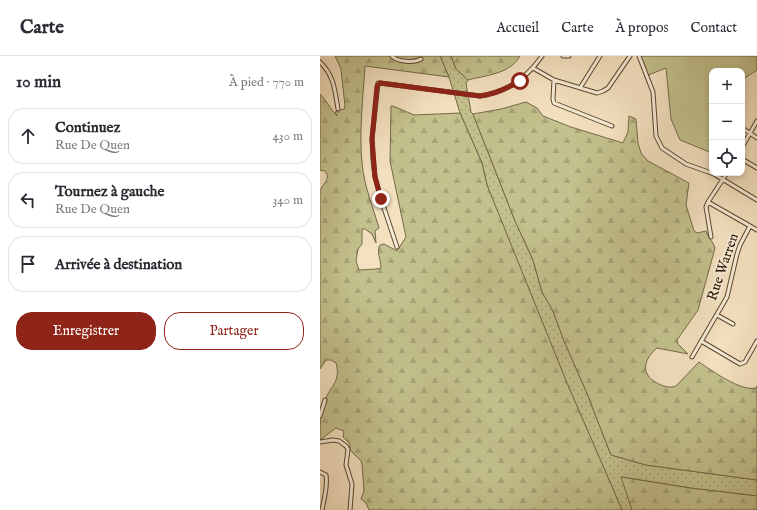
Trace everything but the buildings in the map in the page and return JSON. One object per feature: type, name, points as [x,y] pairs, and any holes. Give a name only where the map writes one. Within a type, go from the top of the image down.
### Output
[{"type":"street","points":[[392,56],[395,59],[413,61],[421,59]]},
{"type":"street","points":[[398,247],[375,177],[372,139],[378,84],[380,83],[480,96],[490,95],[511,87],[520,81],[542,56]]},
{"type":"street","points":[[563,56],[570,56]]},
{"type":"street","points":[[580,88],[600,56]]},
{"type":"street","points":[[533,68],[554,80],[597,93],[603,91],[613,82],[630,56]]},
{"type":"street","points":[[640,56],[653,92],[656,136],[662,148],[686,164],[714,174],[757,200]]},
{"type":"street","points":[[320,62],[327,69],[334,86],[338,109]]},
{"type":"street","points":[[554,80],[552,99],[554,103],[612,126]]},
{"type":"street","points":[[745,142],[757,120]]},
{"type":"street","points":[[745,130],[757,138]]},
{"type":"street","points":[[745,161],[757,168]]},
{"type":"street","points":[[711,237],[706,207],[725,176]]},
{"type":"street","points":[[708,202],[757,230]]},
{"type":"street","name":"Rue Warren","points":[[692,357],[727,297],[740,244],[750,226]]},
{"type":"street","points":[[717,315],[733,324]]},
{"type":"street","points":[[701,341],[740,364],[745,362],[757,341]]},
{"type":"street","points":[[320,416],[324,400]]},
{"type":"street","points":[[320,442],[333,440],[339,441],[348,449],[346,465],[352,484],[350,510]]},
{"type":"street","points":[[320,472],[326,475],[327,480],[322,510]]},
{"type":"green space","points":[[335,56],[440,56],[449,77],[365,66],[361,127],[362,163],[367,188],[379,228],[375,231],[376,243],[372,234],[365,229],[362,229],[362,244],[358,249],[356,261],[359,270],[381,268],[379,253],[380,245],[384,244],[397,251],[406,237],[390,161],[391,106],[414,115],[460,113],[482,163],[487,185],[567,383],[622,510],[369,510],[366,503],[361,499],[364,491],[362,464],[350,450],[350,444],[343,437],[344,431],[336,428],[320,440],[323,405],[327,395],[335,383],[337,375],[336,363],[331,360],[326,360],[320,369],[320,192],[327,179],[327,174],[325,171],[320,170],[320,94],[337,116],[335,112],[344,109],[345,106],[341,69]]},
{"type":"green space","points":[[440,56],[451,56],[456,69],[468,80],[466,83],[471,112],[515,221],[533,260],[542,292],[553,311],[611,455],[646,465],[757,480],[757,496],[690,488],[622,477],[632,510],[622,510],[567,383],[506,233],[487,185],[482,163],[460,113],[449,77]]},
{"type":"green space","points":[[451,56],[520,56],[516,62],[504,70],[468,80],[456,69]]},
{"type":"green space","points":[[639,56],[757,56],[757,70],[745,78],[745,68],[709,68],[709,152],[680,140],[671,119],[666,68],[646,76]]},
{"type":"green space","points":[[526,102],[537,108],[543,116],[571,127],[623,143],[628,132],[629,116],[636,119],[638,143],[641,153],[648,161],[689,183],[686,205],[694,231],[697,233],[706,231],[715,248],[698,310],[677,340],[678,344],[688,354],[657,348],[648,358],[646,363],[647,373],[649,377],[661,385],[674,387],[699,362],[718,375],[742,387],[756,388],[757,386],[757,480],[646,465],[611,455],[553,311],[542,292],[533,260],[515,221],[473,114],[501,109]]},
{"type":"green space","points":[[621,477],[690,488],[757,496],[757,510],[632,510]]},
{"type":"route","points":[[381,199],[375,177],[372,139],[378,84],[380,83],[480,96],[490,95],[511,87],[520,81]]}]
